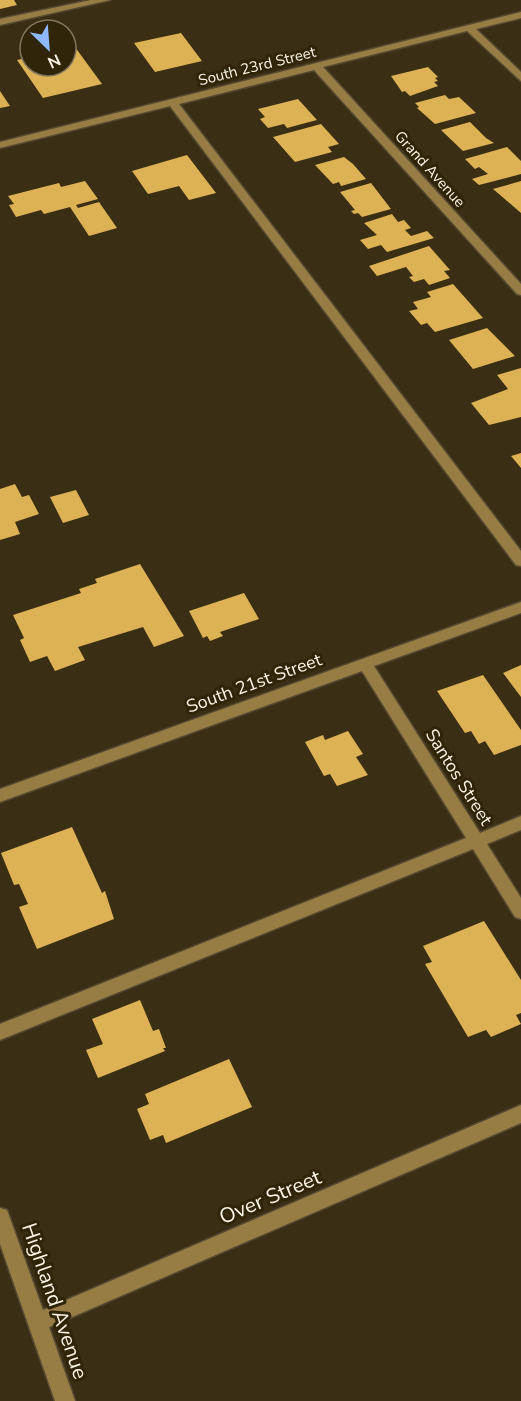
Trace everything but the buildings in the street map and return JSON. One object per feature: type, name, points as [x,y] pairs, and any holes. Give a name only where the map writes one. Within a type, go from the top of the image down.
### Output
[{"type":"street","points":[[0,22],[105,0]]},
{"type":"street","name":"South 23rd Street","points":[[0,145],[521,15]]},
{"type":"street","points":[[470,28],[521,78]]},
{"type":"street","name":"Grand Avenue","points":[[316,66],[521,291]]},
{"type":"street","points":[[172,102],[521,561]]},
{"type":"street","name":"South 21st Street","points":[[0,796],[521,607]]},
{"type":"street","name":"Santos Street","points":[[364,664],[521,912]]},
{"type":"street","points":[[0,1032],[521,824]]},
{"type":"street","name":"Over Street","points":[[37,1322],[521,1114]]},
{"type":"street","name":"Highland Avenue","points":[[0,1217],[65,1401]]}]
